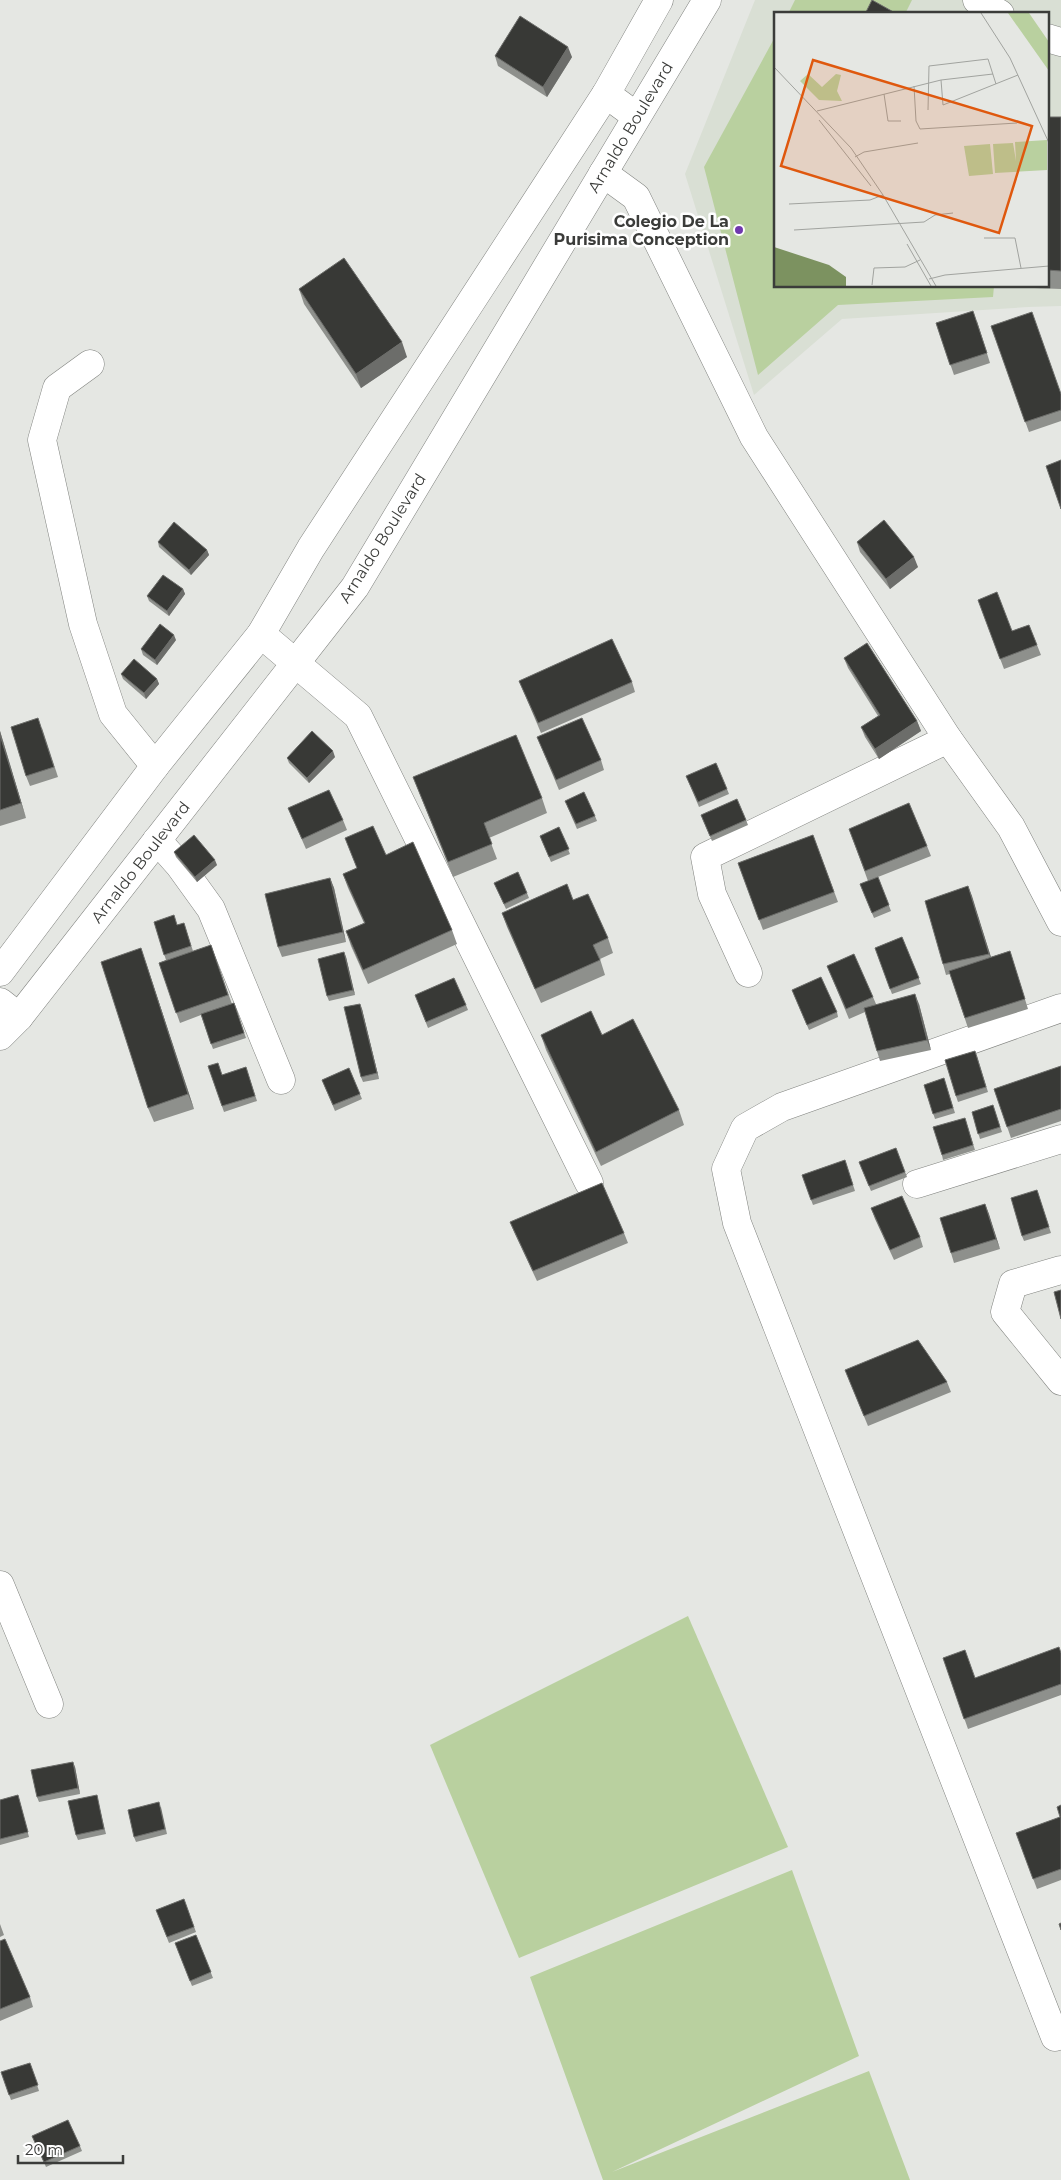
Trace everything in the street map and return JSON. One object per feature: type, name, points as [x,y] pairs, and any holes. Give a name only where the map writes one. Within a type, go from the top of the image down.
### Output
[{"type":"main road","points":[[0,972],[155,766],[261,634],[311,548],[606,94],[659,0]]},
{"type":"main road","name":"Arnaldo Boulevard","points":[[0,1036],[10,1009],[157,840],[355,587],[707,0]]},
{"type":"main road","points":[[977,0],[997,12]]},
{"type":"main road","points":[[1048,38],[1061,42]]},
{"type":"main road","points":[[606,94],[636,116]]},
{"type":"main road","points":[[603,173],[636,196],[754,436],[948,739],[1011,827],[1061,922]]},
{"type":"main road","points":[[90,364],[57,388],[42,440],[83,624],[113,714],[155,766]]},
{"type":"main road","points":[[261,634],[358,716],[589,1183]]},
{"type":"main road","points":[[748,973],[712,894],[705,857],[948,739]]},
{"type":"main road","points":[[157,840],[180,866],[211,909],[280,1080]]},
{"type":"main road","points":[[1055,2037],[737,1223],[726,1169],[745,1128],[782,1107],[1061,1008]]},
{"type":"main road","points":[[917,1184],[1061,1139]]},
{"type":"main road","points":[[1061,1270],[1013,1284],[1004,1312],[1061,1381]]},
{"type":"main road","points":[[0,1585],[49,1704]]},
{"type":"shaded area","name":"Colegio De La Purisima Conception","points":[[755,0],[1061,0],[1061,306],[842,319],[754,395],[685,174]]},
{"type":"green space","points":[[795,0],[912,0],[906,12],[789,12]]},
{"type":"green space","points":[[774,39],[774,288],[994,288],[993,297],[838,305],[758,375],[704,167]]},
{"type":"green space","points":[[688,1616],[788,1847],[519,1958],[430,1745]]},
{"type":"green space","points":[[792,1870],[859,2056],[612,2172],[869,2071],[910,2180],[603,2180],[530,1977]]},
{"type":"building","points":[[872,0],[893,12],[866,12]]},
{"type":"building","points":[[520,16],[568,47],[543,87],[495,56]]},
{"type":"building","points":[[1048,117],[1061,117],[1061,271],[1048,270]]},
{"type":"building","points":[[344,258],[402,342],[356,374],[299,289]]},
{"type":"building","points":[[973,311],[987,353],[950,365],[936,323]]},
{"type":"building","points":[[1032,312],[1061,394],[1061,410],[1025,422],[991,326]]},
{"type":"building","points":[[1061,460],[1061,509],[1046,466]]},
{"type":"building","points":[[884,520],[914,557],[886,579],[857,542]]},
{"type":"building","points":[[174,522],[207,550],[189,570],[158,542]]},
{"type":"building","points":[[163,575],[183,589],[167,611],[147,596]]},
{"type":"building","points":[[997,592],[1012,631],[1029,625],[1037,645],[1000,659],[978,600]]},
{"type":"building","points":[[160,624],[174,635],[155,660],[141,649]]},
{"type":"building","points":[[612,639],[632,682],[538,723],[519,681]]},
{"type":"building","points":[[867,643],[917,721],[875,749],[861,727],[880,715],[844,658]]},
{"type":"building","points":[[134,659],[157,679],[144,693],[121,674]]},
{"type":"building","points":[[38,718],[54,767],[26,776],[11,727]]},
{"type":"building","points":[[582,718],[601,760],[556,780],[537,737]]},
{"type":"building","points":[[312,731],[333,751],[307,778],[287,758]]},
{"type":"building","points":[[0,735],[21,803],[0,810]]},
{"type":"building","points":[[516,735],[542,798],[484,823],[492,844],[448,862],[413,777]]},
{"type":"building","points":[[716,763],[727,789],[698,802],[686,776]]},
{"type":"building","points":[[329,790],[343,820],[302,839],[288,808]]},
{"type":"building","points":[[584,792],[595,816],[576,824],[565,801]]},
{"type":"building","points":[[737,799],[746,820],[710,836],[701,815]]},
{"type":"building","points":[[909,803],[927,846],[865,871],[849,829]]},
{"type":"building","points":[[373,826],[386,855],[413,842],[452,930],[363,970],[346,931],[365,923],[343,874],[357,868],[345,838]]},
{"type":"building","points":[[559,827],[569,849],[549,857],[540,836]]},
{"type":"building","points":[[194,835],[215,860],[195,877],[174,852]]},
{"type":"building","points":[[813,835],[834,892],[759,920],[738,863]]},
{"type":"building","points":[[518,872],[527,893],[504,904],[494,883]]},
{"type":"building","points":[[878,877],[889,905],[872,913],[860,884]]},
{"type":"building","points":[[330,878],[343,932],[278,947],[265,894]]},
{"type":"building","points":[[567,884],[573,900],[588,894],[608,938],[593,945],[600,960],[535,989],[502,913]]},
{"type":"building","points":[[968,886],[989,954],[943,964],[925,901]]},
{"type":"building","points":[[174,915],[177,925],[184,923],[191,946],[164,955],[154,922]]},
{"type":"building","points":[[902,937],[919,978],[890,989],[875,948]]},
{"type":"building","points":[[211,945],[228,995],[176,1013],[159,963]]},
{"type":"building","points":[[141,948],[188,1094],[148,1108],[101,962]]},
{"type":"building","points":[[1010,951],[1025,999],[965,1018],[949,971]]},
{"type":"building","points":[[344,952],[353,990],[327,996],[318,959]]},
{"type":"building","points":[[854,954],[873,997],[846,1009],[827,966]]},
{"type":"building","points":[[821,977],[837,1012],[807,1025],[792,990]]},
{"type":"building","points":[[454,978],[466,1005],[426,1022],[415,995]]},
{"type":"building","points":[[915,994],[927,1040],[877,1051],[864,1008]]},
{"type":"building","points":[[234,1003],[244,1033],[211,1044],[201,1014]]},
{"type":"building","points":[[360,1004],[377,1073],[361,1077],[344,1007]]},
{"type":"building","points":[[591,1011],[602,1035],[633,1019],[679,1110],[596,1152],[541,1035]]},
{"type":"building","points":[[975,1051],[986,1087],[956,1096],[945,1060]]},
{"type":"building","points":[[218,1063],[222,1075],[246,1067],[255,1096],[222,1106],[208,1066]]},
{"type":"building","points":[[1061,1066],[1061,1109],[1007,1127],[994,1089]]},
{"type":"building","points":[[349,1068],[360,1094],[333,1105],[322,1080]]},
{"type":"building","points":[[944,1078],[953,1108],[933,1114],[924,1085]]},
{"type":"building","points":[[993,1105],[1000,1127],[978,1134],[972,1112]]},
{"type":"building","points":[[965,1118],[973,1145],[942,1155],[933,1127]]},
{"type":"building","points":[[896,1148],[905,1172],[869,1186],[859,1162]]},
{"type":"building","points":[[845,1160],[853,1185],[811,1200],[802,1175]]},
{"type":"building","points":[[602,1183],[624,1233],[533,1271],[510,1222]]},
{"type":"building","points":[[1037,1190],[1049,1227],[1022,1236],[1011,1198]]},
{"type":"building","points":[[902,1196],[920,1237],[890,1250],[871,1208]]},
{"type":"building","points":[[985,1204],[996,1239],[951,1253],[940,1218]]},
{"type":"building","points":[[1061,1290],[1061,1319],[1054,1292]]},
{"type":"building","points":[[918,1340],[947,1382],[864,1416],[845,1370]]},
{"type":"building","points":[[1059,1647],[1061,1653],[1061,1684],[964,1719],[943,1658],[965,1650],[975,1678]]},
{"type":"building","points":[[73,1762],[78,1788],[37,1797],[31,1770]]},
{"type":"building","points":[[18,1795],[28,1832],[0,1839],[0,1800]]},
{"type":"building","points":[[97,1795],[104,1829],[76,1835],[68,1801]]},
{"type":"building","points":[[159,1802],[165,1829],[134,1837],[128,1810]]},
{"type":"building","points":[[1061,1805],[1061,1869],[1033,1879],[1016,1833],[1060,1817],[1057,1807]]},
{"type":"building","points":[[184,1899],[194,1927],[167,1937],[156,1910]]},
{"type":"building","points":[[196,1935],[211,1972],[190,1981],[175,1943]]},
{"type":"building","points":[[5,1939],[30,1997],[0,2009],[0,1941]]},
{"type":"building","points":[[30,2063],[38,2085],[9,2095],[1,2072]]},
{"type":"building","points":[[68,2120],[80,2146],[44,2162],[32,2136]]},
{"type":"place","name":"Colegio De La Purisima Conception","points":[[739,230]]}]
